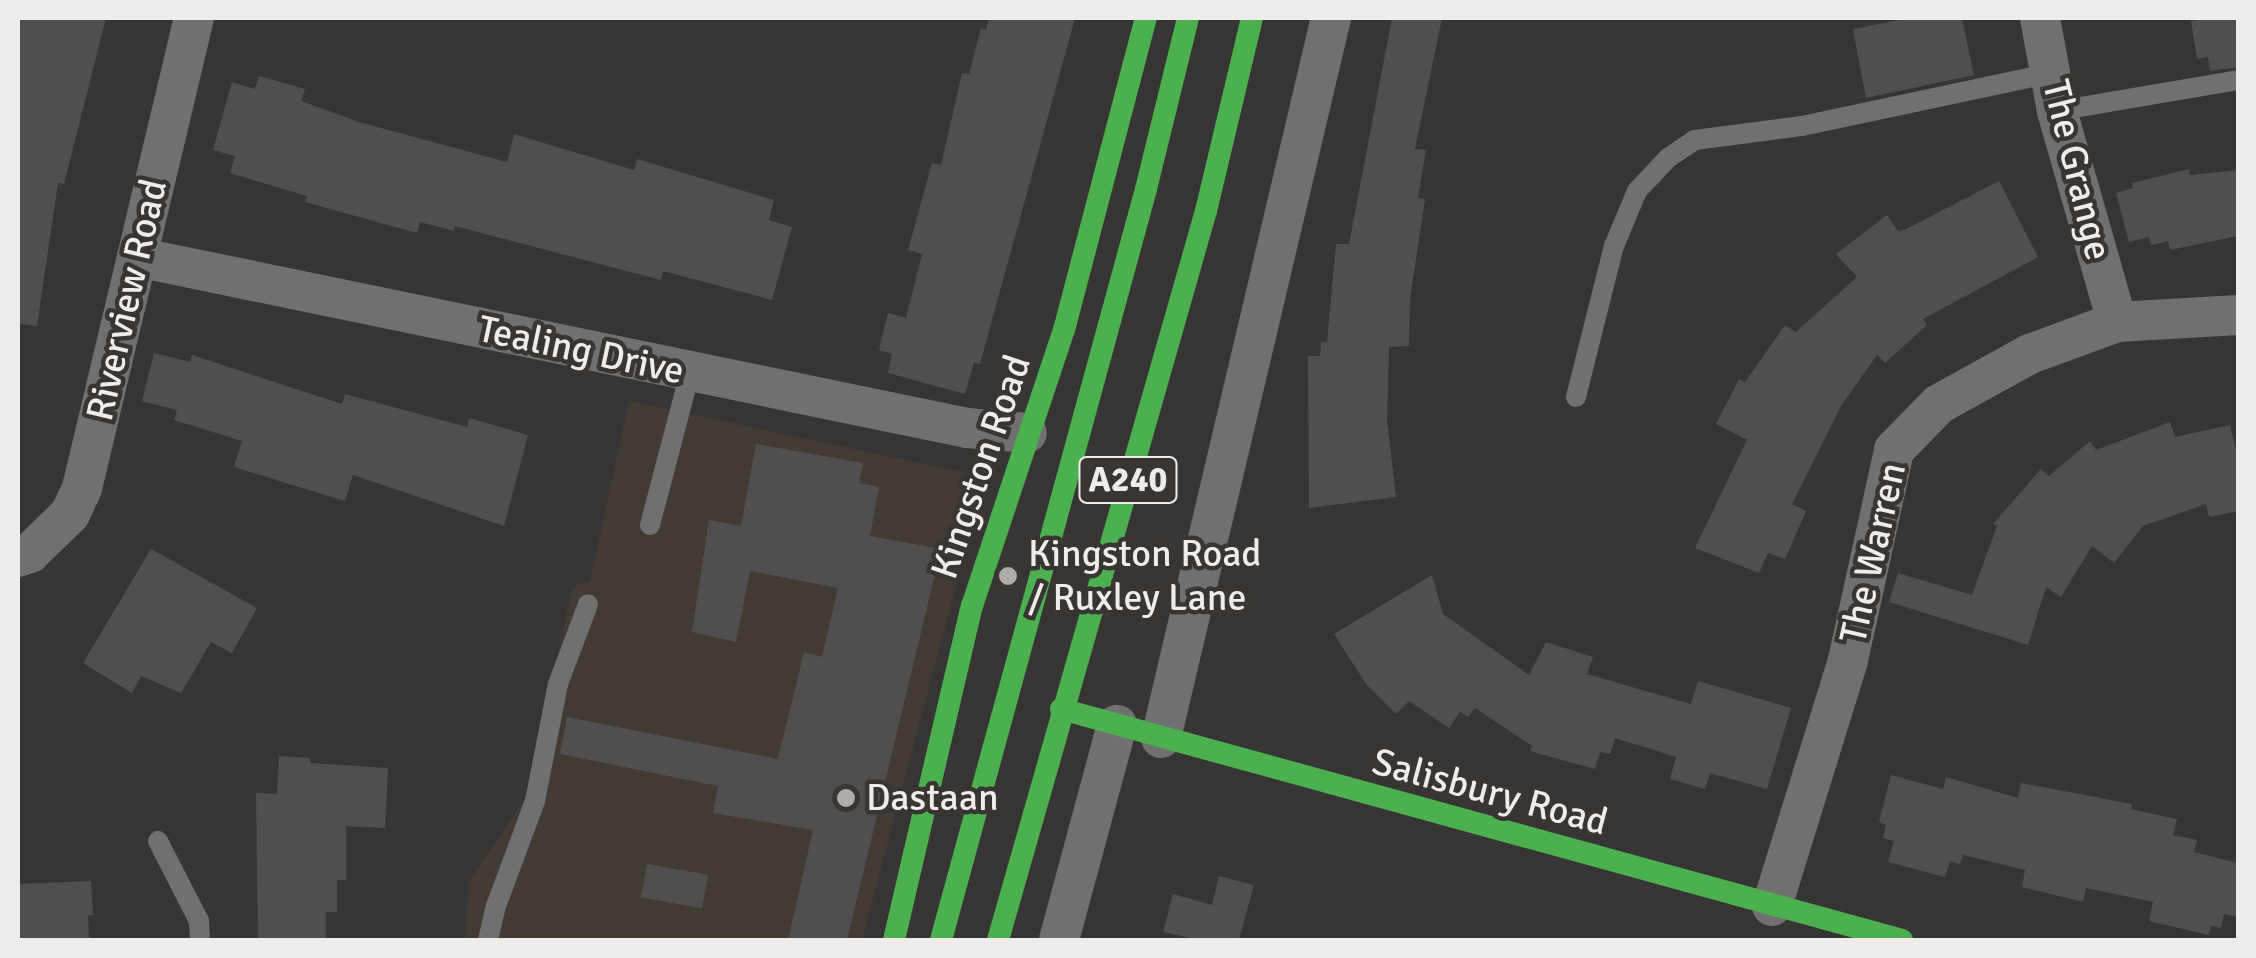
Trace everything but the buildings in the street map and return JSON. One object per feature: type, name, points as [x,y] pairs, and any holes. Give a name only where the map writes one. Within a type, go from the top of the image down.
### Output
[{"type":"main road","name":"Kingston Road","points":[[894,940],[972,606],[1064,330],[1146,18]]},
{"type":"main road","name":"Kingston Road","points":[[941,940],[1146,189],[1188,18]]},
{"type":"main road","name":"A240","points":[[998,940],[1206,211],[1252,18]]},
{"type":"main road","name":"Salisbury Road","points":[[1061,710],[1888,939]]},
{"type":"street","name":"Riverview Road","points":[[18,557],[30,553],[70,514],[82,488],[194,18]]},
{"type":"street","points":[[1161,738],[1330,18]]},
{"type":"street","name":"The Grange","points":[[2040,18],[2055,92],[2117,322]]},
{"type":"street","name":"Tealing Drive","points":[[136,257],[967,428],[1027,433]]},
{"type":"street","name":"The Warren","points":[[1772,906],[1848,660],[1894,450],[1939,404],[2030,354],[2117,322],[2238,315]]},
{"type":"street","points":[[1059,940],[1118,725]]},
{"type":"lane","points":[[1576,397],[1614,246],[1637,191],[1668,158],[1695,140],[2055,92],[2238,80]]},
{"type":"lane","points":[[650,525],[690,373]]},
{"type":"lane","points":[[488,940],[496,906],[535,801],[558,684],[588,604]]},
{"type":"lane","points":[[158,841],[199,921],[200,940]]},
{"type":"shaded area","points":[[629,401],[985,477],[862,940],[466,940],[468,882],[532,790],[572,587],[590,581]]},
{"type":"traffic: fast","points":[[894,940],[972,606],[1064,330],[1146,18]]},
{"type":"traffic: fast","points":[[941,940],[1146,189],[1188,18]]},
{"type":"traffic: fast","points":[[998,940],[1206,211],[1252,18]]},
{"type":"traffic: fast","points":[[1061,709],[1902,940]]},
{"type":"place","name":"Kingston Road / Ruxley Lane","points":[[1008,576]]},
{"type":"place","name":"Dastaan","points":[[846,798]]}]
